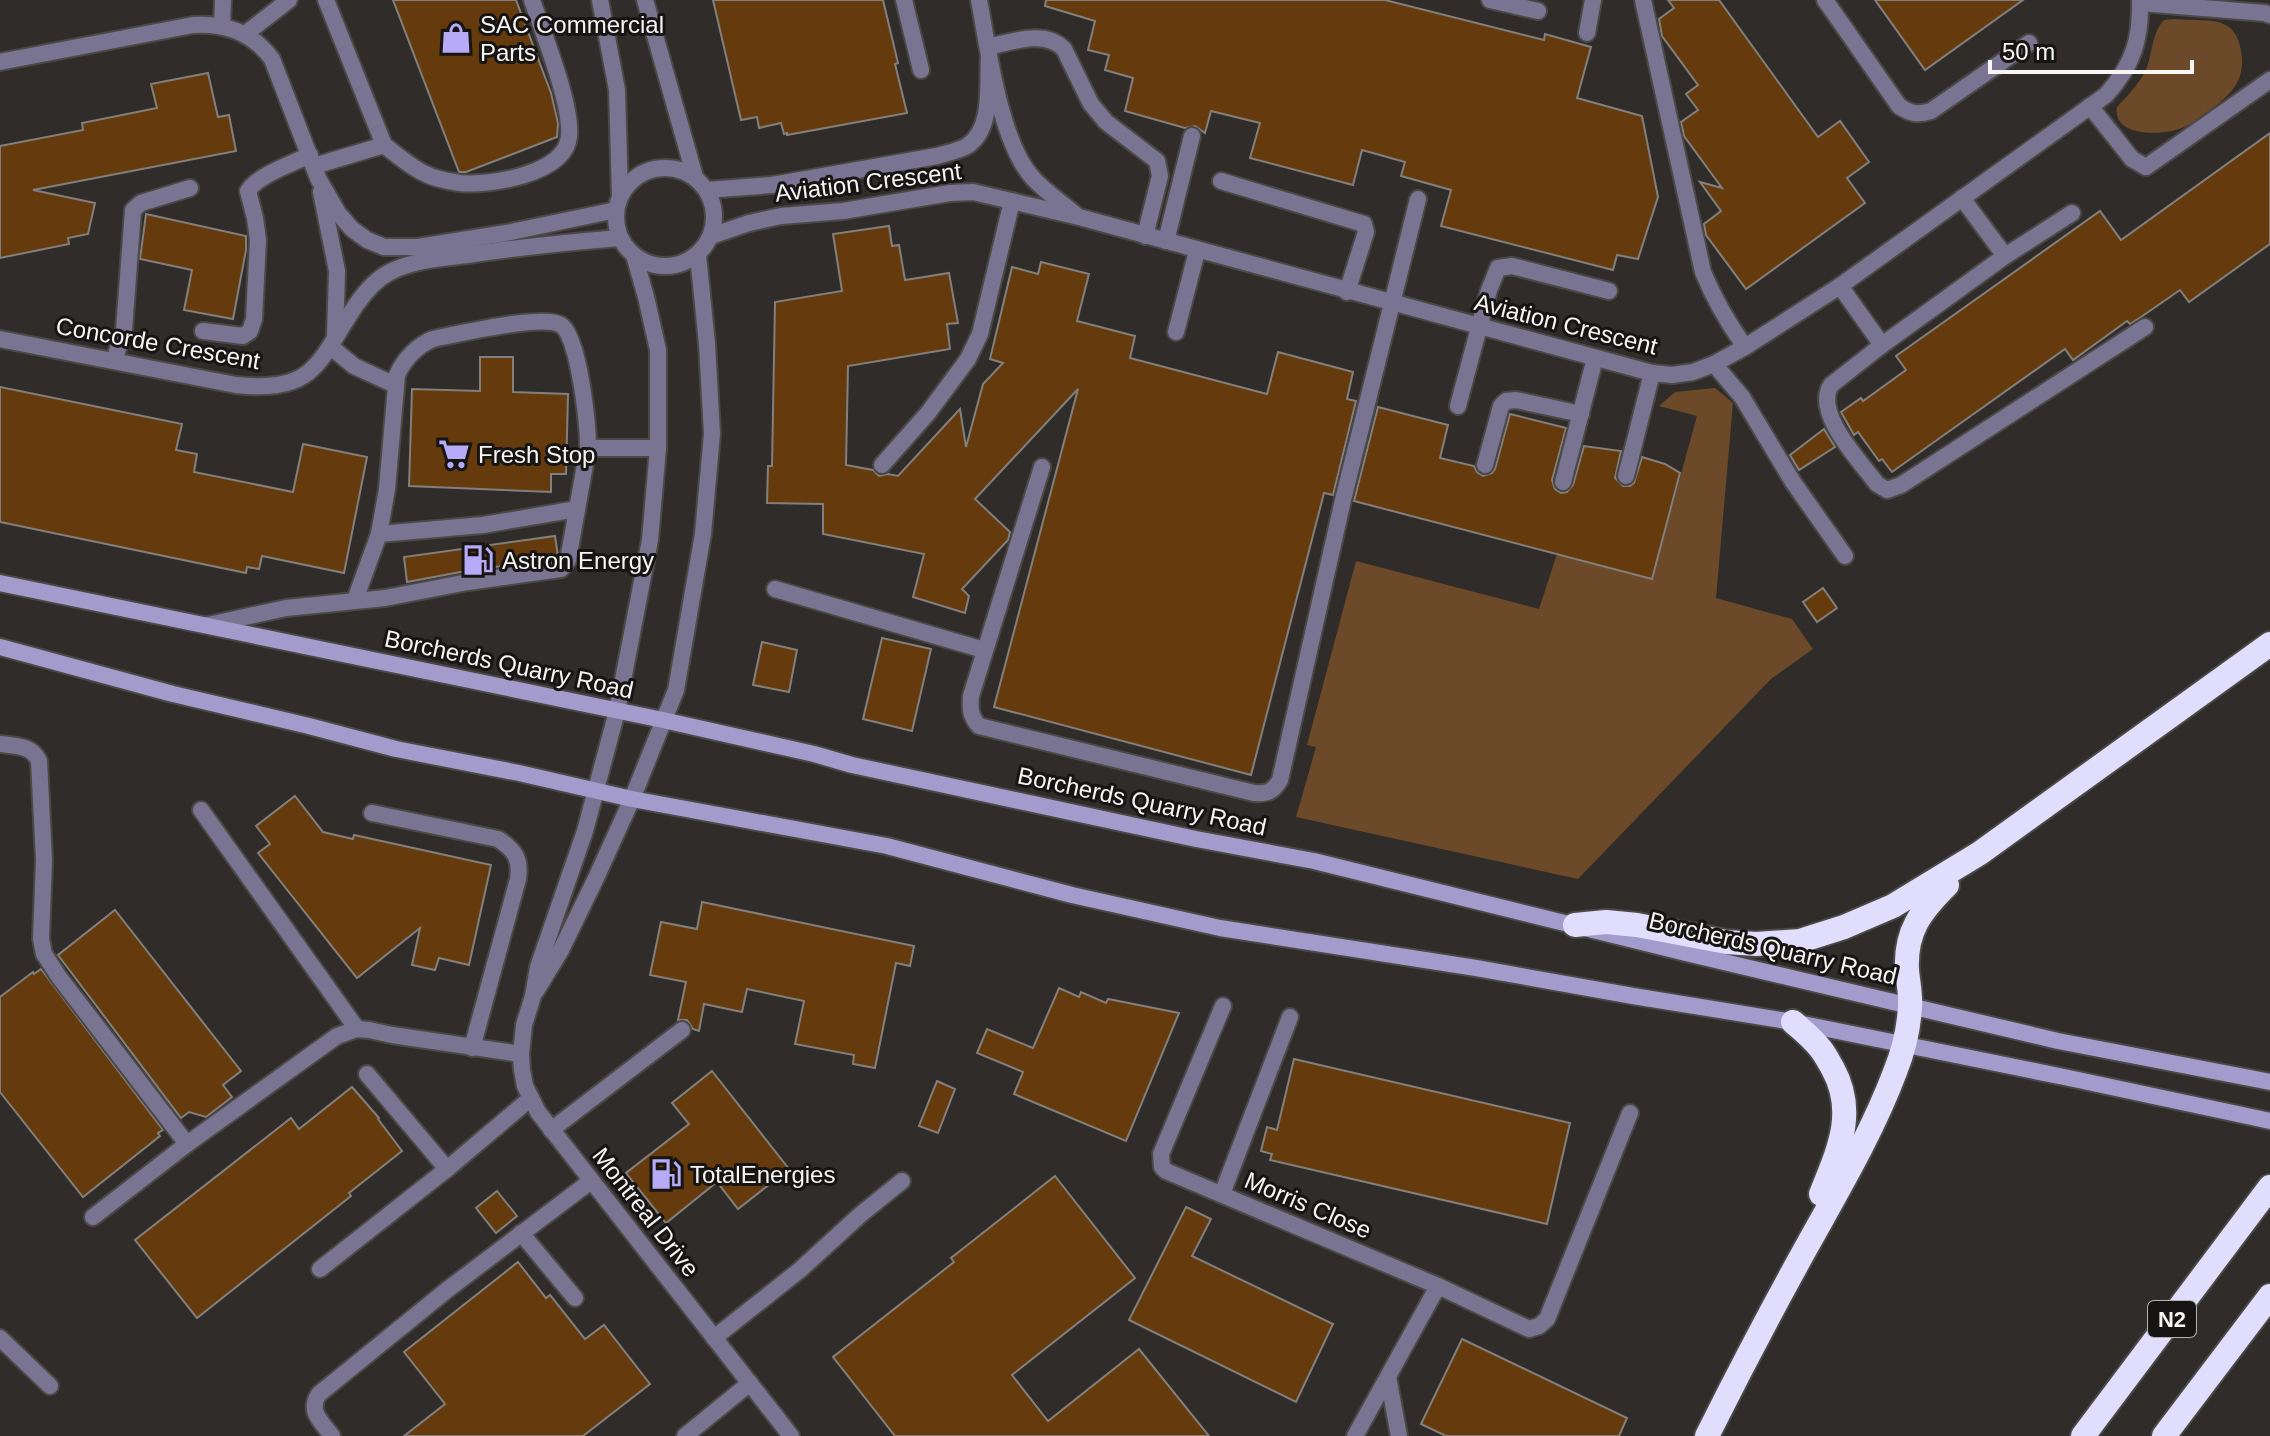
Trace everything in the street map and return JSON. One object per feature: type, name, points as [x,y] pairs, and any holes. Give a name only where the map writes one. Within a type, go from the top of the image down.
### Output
[{"type":"highway","points":[[1575,925],[1606,922],[1743,944],[1800,941],[1844,927],[1893,906],[1980,853],[2270,644]]},
{"type":"highway","points":[[1707,1436],[1872,1126],[1896,1070],[1911,1005],[1907,962],[1914,928],[1925,907],[1980,853]]},
{"type":"highway","points":[[1791,1275],[1835,1159],[1845,1108],[1840,1082],[1821,1049],[1793,1022]]},
{"type":"highway","name":"N2","points":[[2083,1436],[2265,1194]]},
{"type":"highway","name":"N2","points":[[2164,1436],[2270,1296]]},
{"type":"main road","name":"Borcherds Quarry Road","points":[[0,583],[663,720],[852,765],[1196,839],[1314,861],[2058,1041],[2270,1082]]},
{"type":"main road","points":[[0,647],[396,749],[632,799],[887,846],[1072,895],[1220,928],[1793,1022],[2270,1121]]},
{"type":"street","points":[[222,26],[223,0]]},
{"type":"street","points":[[245,34],[289,0]]},
{"type":"street","points":[[326,0],[384,145],[432,177],[460,183],[486,182],[531,173],[545,167],[566,149],[568,121],[532,0]]},
{"type":"street","points":[[0,62],[193,25],[222,26],[245,34],[264,47],[272,59],[314,166],[338,213],[367,240],[384,247],[418,247],[506,233],[618,203],[629,184],[640,174],[668,168],[682,170],[695,177],[707,190],[714,211],[711,236],[698,255],[674,266],[646,262],[634,255],[620,238],[618,203],[617,90],[600,0]]},
{"type":"street","points":[[645,0],[695,177]]},
{"type":"street","points":[[904,0],[921,70]]},
{"type":"street","name":"Aviation Crescent","points":[[979,0],[1007,129],[1018,156],[1033,178],[1079,217]]},
{"type":"street","points":[[1490,0],[1538,11]]},
{"type":"street","points":[[1587,33],[1593,0]]},
{"type":"street","points":[[1643,0],[1703,272],[1724,315],[1745,347]]},
{"type":"street","points":[[1825,0],[1899,106],[1910,113],[1931,111],[2029,43]]},
{"type":"street","points":[[2140,2],[2270,15]]},
{"type":"street","name":"Aviation Crescent","points":[[711,236],[781,216],[843,211],[973,192],[1079,217],[1652,373],[1672,375],[1693,372],[1745,347],[1840,286],[2113,87],[2131,62],[2138,38],[2140,2]]},
{"type":"street","points":[[989,51],[1025,39],[1058,42],[1064,49],[1091,104],[1106,122],[1157,161],[1160,176],[1145,236]]},
{"type":"street","name":"Aviation Crescent","points":[[707,190],[792,182],[957,151],[970,144],[982,129],[989,51]]},
{"type":"street","points":[[2090,106],[2132,159],[2146,167],[2270,80]]},
{"type":"street","points":[[1166,241],[1192,136]]},
{"type":"street","points":[[203,331],[243,336],[250,331],[254,319],[258,240],[248,191],[252,185],[262,179],[384,145]]},
{"type":"street","points":[[314,166],[337,271],[333,342],[354,366],[395,385]]},
{"type":"street","points":[[1221,181],[1364,224],[1366,232],[1347,292]]},
{"type":"street","points":[[114,361],[124,330],[133,210],[141,203],[190,188]]},
{"type":"street","points":[[1962,198],[2005,256]]},
{"type":"street","points":[[1042,467],[971,696],[972,718],[979,726],[1267,794],[1280,780],[1343,500],[1418,199]]},
{"type":"street","points":[[882,465],[956,378],[974,347],[980,334],[1012,201]]},
{"type":"street","points":[[2072,213],[2005,256],[1831,385],[1826,403],[1835,426],[1877,484],[1887,490],[1901,485],[2145,327]]},
{"type":"street","name":"Concorde Crescent","points":[[0,339],[236,385],[278,387],[298,380],[315,367],[373,284],[387,273],[404,266],[507,249],[620,238]]},
{"type":"street","points":[[1176,332],[1197,251]]},
{"type":"street","name":"Montreal Drive","points":[[634,255],[658,350],[658,448],[650,540],[617,711],[585,831],[538,967],[524,1025],[521,1054],[525,1086],[551,1130],[791,1436]]},
{"type":"street","name":"Montreal Drive","points":[[533,996],[561,950],[632,799],[676,690],[703,534],[712,434],[698,255]]},
{"type":"street","points":[[1458,406],[1498,268],[1504,266],[1609,291]]},
{"type":"street","points":[[1840,286],[1882,345]]},
{"type":"street","points":[[208,625],[256,613],[385,598],[561,569],[568,560],[588,448],[588,422],[573,345],[568,331],[557,322],[539,321],[433,339],[422,344],[406,359],[399,369],[395,385],[387,489],[379,534],[355,600]]},
{"type":"street","points":[[1563,482],[1595,358]]},
{"type":"street","points":[[1714,364],[1742,397],[1793,482],[1845,556]]},
{"type":"street","points":[[1626,476],[1652,373]]},
{"type":"street","points":[[1485,465],[1501,406],[1506,401],[1516,400],[1581,414]]},
{"type":"street","points":[[588,448],[658,448]]},
{"type":"street","points":[[379,534],[483,525],[577,509]]},
{"type":"street","points":[[775,589],[984,650]]},
{"type":"street","points":[[0,744],[28,749],[36,754],[39,761],[44,860],[41,939],[44,954],[187,1144]]},
{"type":"street","points":[[201,810],[357,1029]]},
{"type":"street","points":[[372,813],[498,839],[511,847],[518,857],[518,879],[472,1048]]},
{"type":"street","name":"Morris Close","points":[[1223,1006],[1161,1154],[1162,1167],[1438,1286],[1529,1329],[1547,1319],[1630,1113]]},
{"type":"street","points":[[1222,1194],[1290,1017]]},
{"type":"street","points":[[93,1217],[187,1144],[337,1036],[357,1029],[521,1054]]},
{"type":"street","points":[[551,1130],[682,1030]]},
{"type":"street","points":[[367,1074],[447,1169]]},
{"type":"street","points":[[320,1269],[531,1098]]},
{"type":"street","points":[[332,1436],[314,1413],[313,1405],[319,1394],[591,1181]]},
{"type":"street","points":[[714,1338],[801,1269],[902,1181]]},
{"type":"street","points":[[521,1233],[575,1298]]},
{"type":"street","points":[[1355,1436],[1438,1286]]},
{"type":"street","points":[[0,1338],[50,1386]]},
{"type":"street","points":[[1388,1377],[1399,1436]]},
{"type":"street","points":[[685,1436],[750,1383]]},
{"type":"shaded area","points":[[2164,20],[2220,23],[2235,33],[2242,58],[2240,76],[2227,96],[2189,125],[2167,132],[2132,130],[2123,125],[2117,107],[2146,70],[2160,25]]},
{"type":"shaded area","points":[[1715,388],[1733,403],[1716,598],[1792,619],[1813,649],[1771,679],[1578,879],[1296,817],[1316,747],[1307,745],[1356,561],[1539,609],[1557,554],[1652,579],[1697,416],[1659,406],[1675,392]]},
{"type":"building","points":[[393,0],[516,0],[551,93],[558,123],[557,137],[459,172]]},
{"type":"building","points":[[713,0],[883,0],[907,113],[787,135],[781,123],[759,128],[757,117],[741,120]]},
{"type":"building","points":[[1046,0],[1385,0],[1544,40],[1545,34],[1591,47],[1577,98],[1642,116],[1658,197],[1638,259],[1617,255],[1613,270],[1441,226],[1451,190],[1401,176],[1405,162],[1362,150],[1353,185],[1250,158],[1260,123],[1211,111],[1205,133],[1195,126],[1185,128],[1125,111],[1133,78],[1105,70],[1109,55],[1088,50],[1095,21],[1045,6]]},
{"type":"building","points":[[1668,0],[1719,0],[1818,137],[1840,121],[1869,162],[1847,178],[1865,203],[1746,289],[1706,235],[1704,224],[1721,211],[1700,182],[1722,188],[1684,136],[1681,122],[1698,110],[1686,94],[1698,85],[1662,36],[1659,19],[1674,8]]},
{"type":"building","points":[[1875,0],[2023,0],[1925,70]]},
{"type":"building","points":[[208,73],[218,117],[229,115],[236,151],[33,190],[95,203],[88,234],[68,238],[69,244],[0,258],[0,146],[83,130],[82,123],[157,108],[151,84]]},
{"type":"building","points":[[2270,133],[2270,244],[2189,302],[2180,290],[2130,324],[2127,321],[2073,360],[2065,349],[1892,472],[1882,459],[1879,461],[1858,432],[1854,435],[1841,412],[1861,398],[1863,401],[1906,370],[1896,356],[2100,211],[2121,240]]},
{"type":"building","points":[[146,214],[246,236],[233,319],[184,310],[192,270],[140,259]]},
{"type":"building","points":[[889,226],[892,246],[899,245],[905,280],[949,273],[958,323],[947,324],[950,349],[848,366],[846,465],[873,470],[879,476],[898,476],[960,409],[966,447],[983,384],[1003,363],[990,359],[1012,267],[1038,274],[1041,262],[1089,274],[1077,321],[1135,336],[1130,358],[1267,394],[1278,352],[1353,372],[1347,399],[1356,401],[1333,495],[1324,493],[1251,775],[994,707],[1078,389],[975,499],[1010,532],[1008,540],[962,589],[969,596],[965,613],[913,597],[924,554],[823,534],[823,504],[767,503],[768,466],[772,466],[775,302],[842,291],[833,234]]},
{"type":"building","points":[[480,357],[513,357],[513,392],[568,394],[566,474],[551,474],[551,492],[409,486],[412,389],[480,391]]},
{"type":"building","points":[[0,387],[182,424],[176,450],[197,454],[194,472],[293,492],[303,444],[367,457],[344,573],[262,556],[259,569],[247,567],[246,573],[0,522]]},
{"type":"building","points":[[1378,407],[1448,425],[1440,458],[1474,466],[1483,476],[1495,469],[1510,414],[1566,428],[1552,480],[1555,489],[1561,493],[1567,492],[1573,485],[1584,446],[1621,451],[1615,478],[1623,486],[1634,483],[1642,457],[1665,464],[1680,473],[1652,579],[1354,501]]},
{"type":"building","points":[[1824,429],[1835,447],[1799,470],[1790,455]]},
{"type":"building","points":[[555,536],[558,556],[555,559],[407,582],[404,557]]},
{"type":"building","points":[[1823,588],[1837,608],[1817,622],[1803,602]]},
{"type":"building","points":[[882,638],[931,649],[912,731],[863,719]]},
{"type":"building","points":[[762,642],[797,650],[789,692],[753,685]]},
{"type":"building","points":[[295,796],[323,832],[353,839],[354,835],[491,865],[469,965],[439,958],[435,970],[412,965],[420,928],[357,978],[258,853],[270,844],[256,826]]},
{"type":"building","points":[[702,902],[914,946],[910,966],[896,963],[875,1068],[853,1064],[854,1055],[795,1044],[804,1001],[747,989],[742,1012],[704,1004],[699,1031],[693,1029],[687,1020],[678,1020],[686,982],[650,975],[661,922],[697,929]]},
{"type":"building","points":[[115,910],[241,1071],[223,1085],[232,1097],[206,1117],[189,1112],[181,1118],[58,955]]},
{"type":"building","points":[[41,969],[163,1130],[158,1133],[160,1136],[83,1197],[0,1092],[0,997]]},
{"type":"building","points":[[1059,988],[1079,997],[1081,992],[1106,1003],[1108,999],[1179,1013],[1126,1141],[1014,1094],[1023,1072],[977,1053],[987,1029],[1033,1048]]},
{"type":"building","points":[[1294,1059],[1570,1123],[1547,1224],[1270,1160],[1272,1154],[1261,1151],[1267,1127],[1277,1130]]},
{"type":"building","points":[[712,1071],[789,1169],[738,1209],[717,1182],[666,1223],[626,1173],[689,1124],[672,1103]]},
{"type":"building","points":[[937,1081],[955,1089],[938,1133],[919,1126]]},
{"type":"building","points":[[352,1087],[402,1151],[349,1193],[351,1196],[197,1318],[135,1240],[291,1118],[299,1129]]},
{"type":"building","points":[[1055,1176],[1135,1278],[1012,1375],[1048,1421],[1139,1349],[1209,1436],[895,1436],[833,1357],[954,1262],[951,1258]]},
{"type":"building","points":[[497,1191],[517,1216],[496,1233],[476,1208]]},
{"type":"building","points":[[1186,1207],[1211,1219],[1192,1256],[1333,1324],[1296,1402],[1129,1320]]},
{"type":"building","points":[[518,1262],[546,1298],[550,1295],[585,1339],[604,1325],[650,1384],[583,1436],[404,1436],[445,1404],[404,1352]]},
{"type":"building","points":[[1462,1339],[1627,1418],[1619,1436],[1446,1436],[1421,1424]]},
{"type":"place","name":"SAC Commercial Parts","points":[[456,38]]},
{"type":"place","name":"Fresh Stop","points":[[454,454]]},
{"type":"place","name":"Astron Energy","points":[[478,560]]},
{"type":"place","name":"TotalEnergies","points":[[666,1174]]}]
